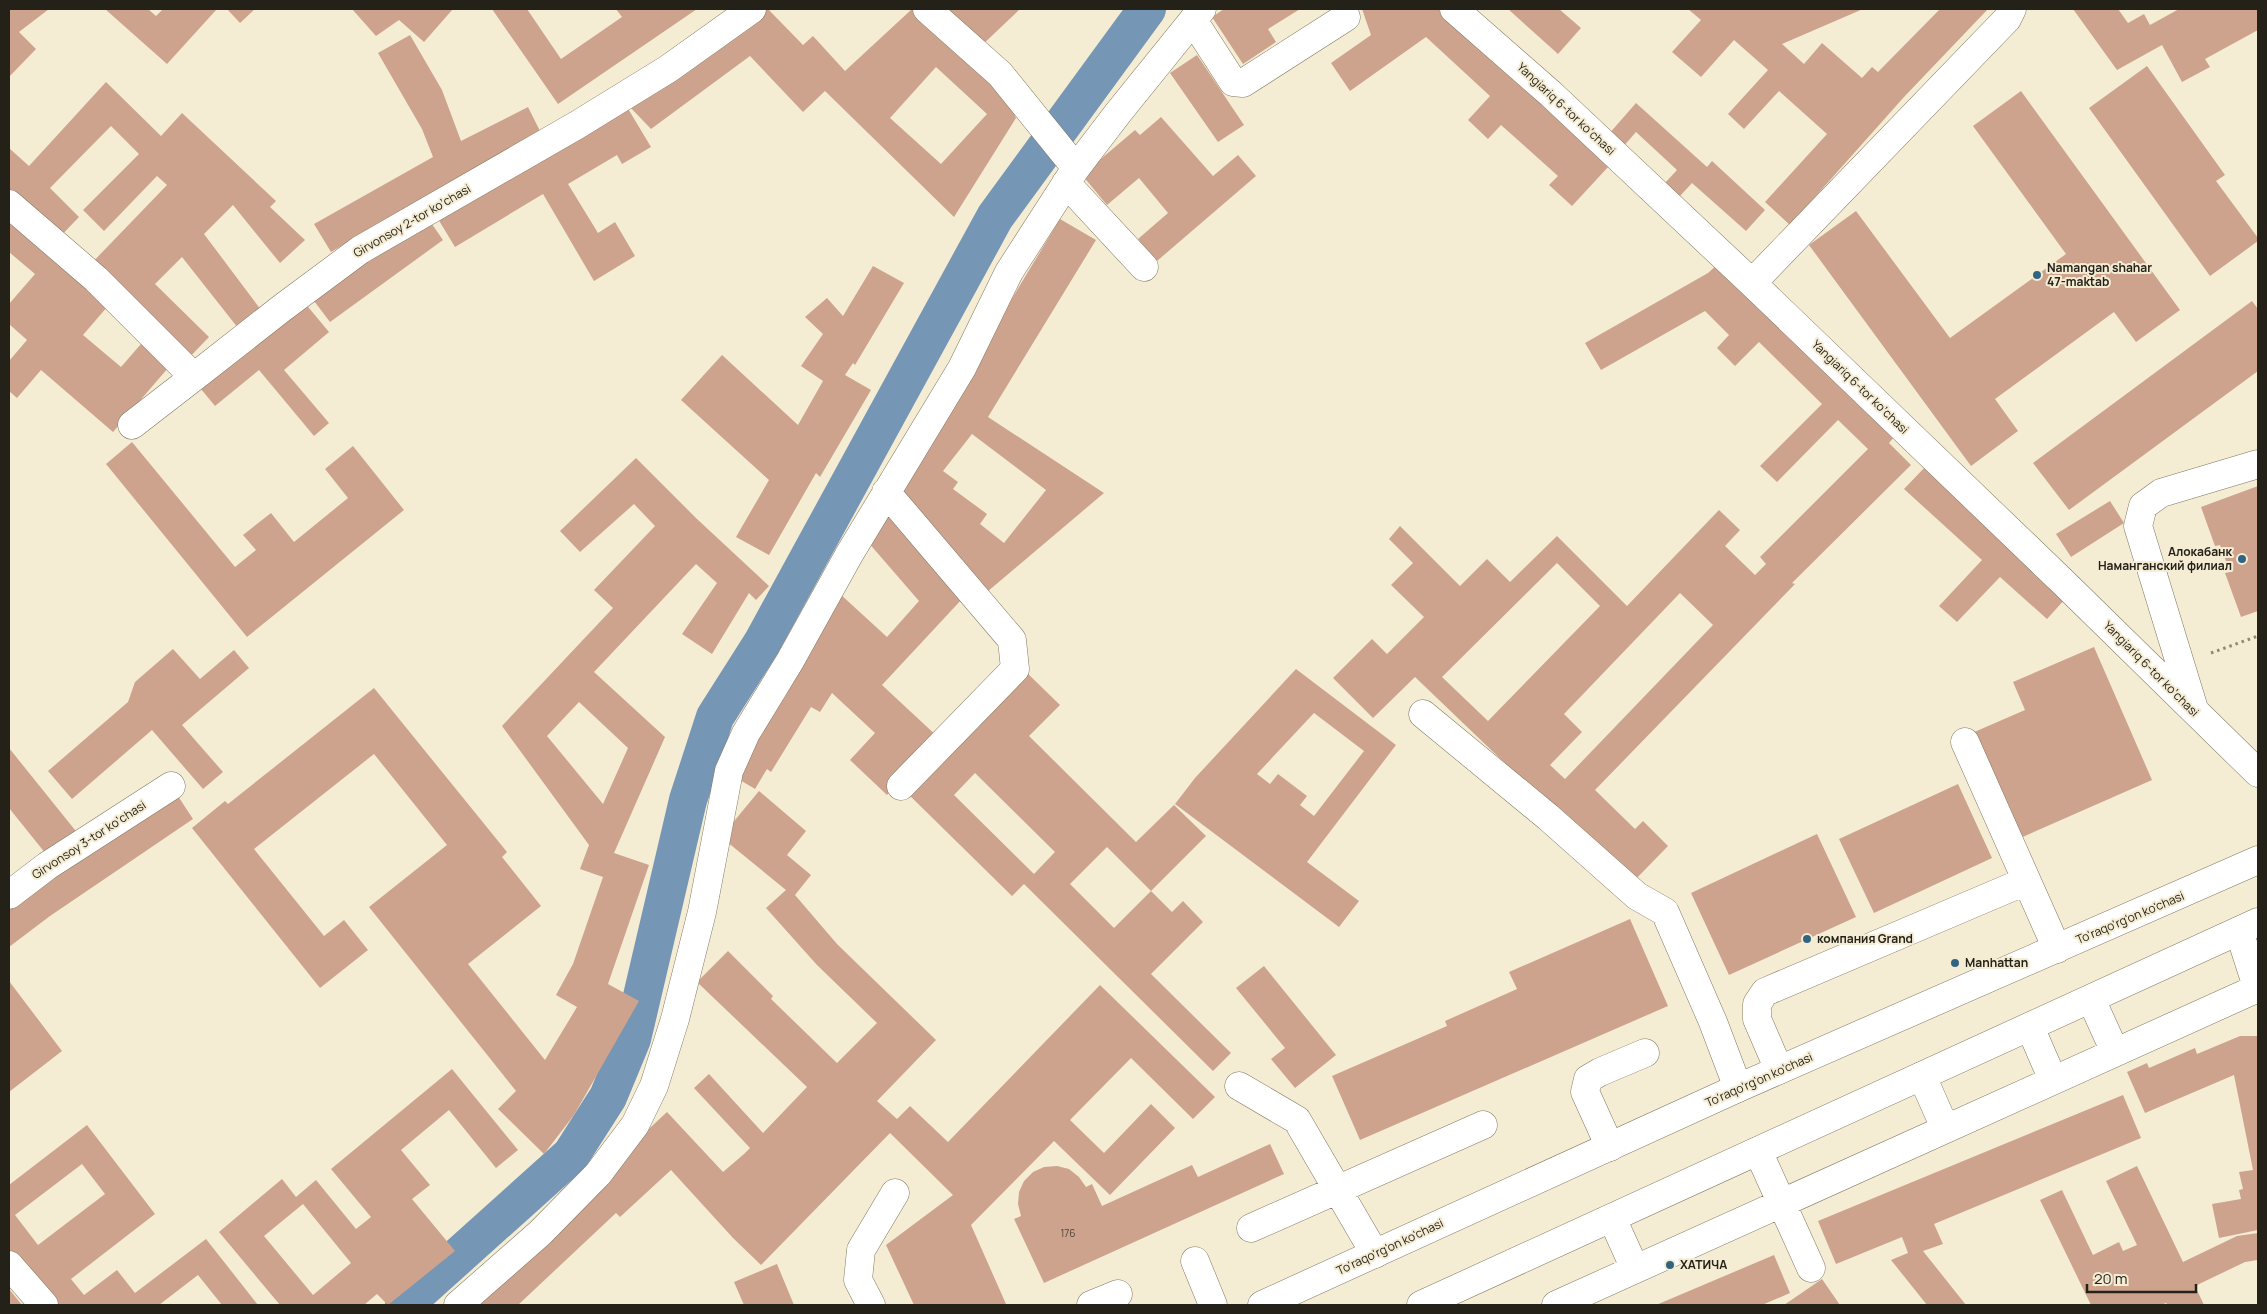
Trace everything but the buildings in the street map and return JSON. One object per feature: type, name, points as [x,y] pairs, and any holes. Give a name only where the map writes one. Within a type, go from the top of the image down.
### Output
[{"type":"street","name":"Girvonsoy 2-tor koʼchasi","points":[[132,425],[360,250],[577,125],[668,68],[752,9]]},
{"type":"street","points":[[927,9],[1000,74],[1030,110],[1069,169],[1144,267]]},
{"type":"street","name":"Yangiаriq 6-tor koʼchasi","points":[[1454,9],[1551,94],[1752,283],[2064,582],[2258,773]]},
{"type":"street","points":[[1752,283],[2007,19],[2012,9]]},
{"type":"street","points":[[458,1305],[540,1233],[598,1174],[635,1125],[654,1086],[675,1019],[702,912],[728,771],[746,733],[790,662],[886,492],[962,368],[1009,272],[1069,169],[1198,15],[1233,82],[1243,83],[1346,17]]},
{"type":"street","points":[[9,204],[96,280],[194,377]]},
{"type":"street","points":[[2195,712],[2138,526],[2142,506],[2161,493],[2258,464]]},
{"type":"street","points":[[886,492],[1012,640],[1015,669],[901,786]]},
{"type":"street","points":[[1423,714],[1548,817],[1637,896],[1665,912],[1713,1022],[1738,1088]]},
{"type":"street","points":[[1965,742],[2057,950]]},
{"type":"street","name":"Girvonsoy 3-tor koʼchasi","points":[[9,895],[47,866],[171,786]]},
{"type":"street","name":"To'raqo'rg'on ko'chasi","points":[[1262,1305],[1738,1088],[2057,950],[2258,860]]},
{"type":"street","points":[[1779,1070],[1757,1019],[1757,1004],[1765,992],[2026,881]]},
{"type":"street","points":[[1421,1305],[2249,927],[2258,989],[1945,1128],[1556,1305]]},
{"type":"street","points":[[2091,999],[2115,1052]]},
{"type":"street","points":[[2030,1027],[2053,1080]]},
{"type":"street","points":[[1610,1146],[1585,1092],[1588,1079],[1645,1053]]},
{"type":"street","points":[[1922,1076],[1945,1128]]},
{"type":"street","points":[[1240,1086],[1297,1120],[1376,1254]]},
{"type":"street","points":[[1251,1228],[1483,1126]]},
{"type":"street","points":[[1758,1151],[1811,1268]]},
{"type":"street","points":[[871,1305],[858,1280],[861,1250],[895,1193]]},
{"type":"street","points":[[1612,1218],[1635,1270]]},
{"type":"street","points":[[1195,1261],[1213,1305]]},
{"type":"street","points":[[9,1265],[44,1305]]},
{"type":"street","points":[[1091,1305],[1118,1294]]},
{"type":"path","points":[[2180,664],[2258,636]]},
{"type":"waterway","points":[[404,1305],[571,1155],[608,1097],[632,1039],[688,800],[715,717],[762,643],[995,217],[1147,9]]},
{"type":"place","name":"Namangan shahar 47-maktab","points":[[2037,275]]},
{"type":"place","name":"Алокабанк Наманганский филиал","points":[[2242,559]]},
{"type":"place","name":"компания Grand","points":[[1807,939]]},
{"type":"place","name":"Manhattan","points":[[1955,963]]},
{"type":"place","name":"ХАТИЧА","points":[[1670,1265]]}]
